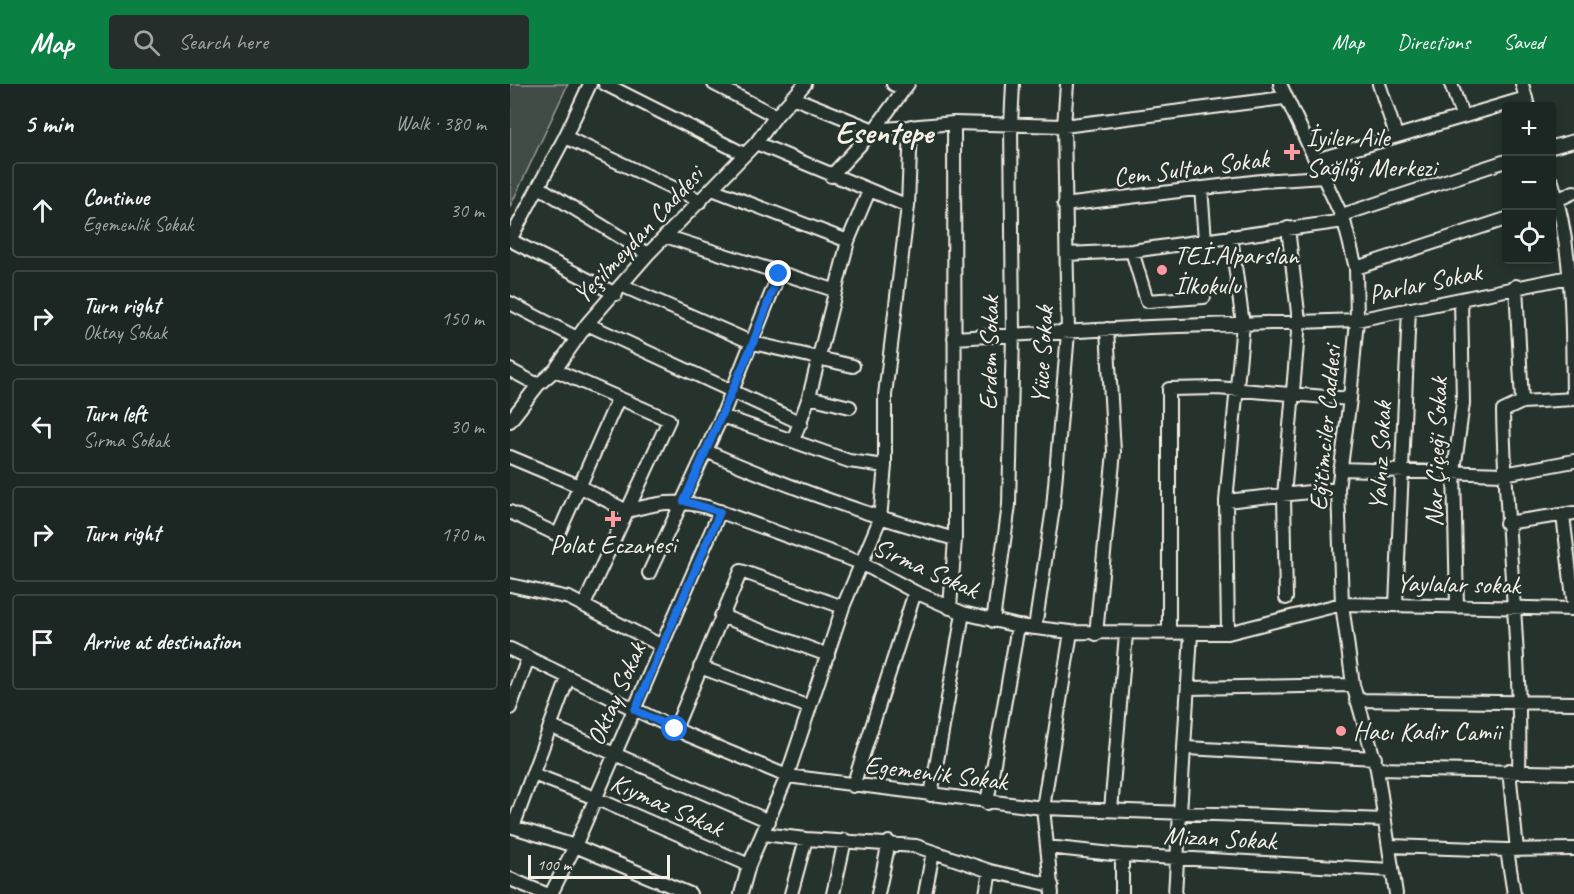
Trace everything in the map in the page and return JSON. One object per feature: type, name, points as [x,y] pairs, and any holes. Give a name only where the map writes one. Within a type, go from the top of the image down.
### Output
[{"type":"street","points":[[590,84],[565,137],[510,240],[619,290],[753,343],[853,366]]},
{"type":"street","points":[[605,84],[744,153]]},
{"type":"street","points":[[714,84],[776,116]]},
{"type":"street","name":"Yeşilmeydan Caddesi","points":[[510,421],[537,385],[555,370],[587,324],[648,254],[756,143],[776,116],[805,84]]},
{"type":"street","name":"Erdem Sokak","points":[[993,621],[1009,505],[1013,333],[1011,124],[1013,84]]},
{"type":"street","name":"Yüce Sokak","points":[[1035,628],[1053,508],[1068,333],[1064,205],[1064,126],[1067,84]]},
{"type":"street","name":"Eğitimciler Caddesi","points":[[1280,84],[1284,98],[1343,218],[1356,268],[1357,320],[1350,399],[1338,489],[1342,604],[1356,700],[1376,763],[1396,894]]},
{"type":"street","points":[[1379,84],[1396,135]]},
{"type":"street","points":[[1451,84],[1462,115]]},
{"type":"street","points":[[1522,84],[1527,102]]},
{"type":"street","points":[[831,176],[874,130],[901,86]]},
{"type":"street","points":[[792,98],[874,130],[954,123],[1064,126],[1284,98]]},
{"type":"street","points":[[1316,160],[1462,115],[1502,107]]},
{"type":"street","points":[[950,608],[955,539],[954,123]]},
{"type":"street","points":[[741,894],[748,865],[787,776],[843,607],[880,519],[885,466],[885,395],[908,206],[911,126]]},
{"type":"street","points":[[565,137],[701,201]]},
{"type":"street","points":[[1556,146],[1574,141]]},
{"type":"street","points":[[756,143],[908,206]]},
{"type":"street","points":[[1067,254],[1132,252],[1343,218],[1502,161]]},
{"type":"street","name":"Cem Sultan Sokak","points":[[1064,205],[1201,188],[1324,177]]},
{"type":"street","points":[[539,187],[648,254]]},
{"type":"street","points":[[1201,188],[1205,240]]},
{"type":"street","points":[[712,189],[848,241]]},
{"type":"street","points":[[793,441],[809,397],[848,241],[869,191]]},
{"type":"street","points":[[1556,201],[1574,192]]},
{"type":"street","points":[[1514,894],[1512,850],[1514,770],[1521,701],[1506,523],[1503,411],[1522,402],[1574,399],[1573,276],[1556,205]]},
{"type":"street","points":[[1356,268],[1502,220]]},
{"type":"street","points":[[1286,598],[1284,496],[1299,321],[1288,228]]},
{"type":"street","points":[[665,236],[834,290]]},
{"type":"street","points":[[1228,633],[1226,501],[1243,324],[1231,236]]},
{"type":"street","points":[[1132,252],[1147,301],[1204,297]]},
{"type":"street","points":[[649,573],[722,416],[779,274]]},
{"type":"street","name":"Parlar Sokak","points":[[954,338],[1013,333],[1068,333],[1107,329],[1357,320],[1573,276]]},
{"type":"street","points":[[1516,286],[1522,402]]},
{"type":"street","name":"Nar Çiçeği Sokak","points":[[1457,607],[1454,471],[1463,403],[1461,299]]},
{"type":"street","points":[[510,303],[577,338]]},
{"type":"street","name":"Yalnız Sokak","points":[[1396,605],[1409,309]]},
{"type":"street","points":[[587,324],[801,423]]},
{"type":"street","points":[[1096,634],[1114,452],[1107,329]]},
{"type":"street","points":[[510,370],[537,385]]},
{"type":"street","points":[[555,370],[669,420],[584,605]]},
{"type":"street","points":[[1168,632],[1169,389],[1216,388],[1350,399]]},
{"type":"street","points":[[809,397],[850,407]]},
{"type":"street","points":[[510,512],[558,535],[618,399]]},
{"type":"street","points":[[722,416],[849,461],[885,466]]},
{"type":"street","points":[[706,451],[780,484],[880,519],[955,539]]},
{"type":"street","points":[[510,457],[579,486],[627,511]]},
{"type":"street","points":[[1340,469],[1504,474],[1574,461]]},
{"type":"street","points":[[1226,501],[1338,489]]},
{"type":"street","name":"Sırma Sokak","points":[[627,511],[662,502],[684,501],[861,563],[915,592],[963,613],[1018,626],[1096,634],[1228,633],[1342,604]]},
{"type":"street","name":"Oktay Sokak","points":[[550,894],[575,846],[720,512]]},
{"type":"street","points":[[1506,523],[1568,514],[1574,608]]},
{"type":"street","points":[[675,729],[741,571],[843,607]]},
{"type":"street","points":[[510,585],[569,598],[662,646]]},
{"type":"street","points":[[853,786],[915,592]]},
{"type":"street","name":"Yaylalar sokak","points":[[1342,604],[1574,608]]},
{"type":"street","points":[[931,795],[963,613]]},
{"type":"street","points":[[721,616],[828,655]]},
{"type":"street","points":[[987,802],[1018,626]]},
{"type":"street","points":[[763,834],[806,839],[889,842],[915,846],[1052,889],[1043,808],[1071,632]]},
{"type":"street","points":[[1111,810],[1126,633]]},
{"type":"street","points":[[1175,894],[1186,748],[1191,634]]},
{"type":"street","name":"Egemenlik Sokak","points":[[510,649],[675,729],[787,776],[1043,808],[1385,820]]},
{"type":"street","points":[[510,708],[528,658]]},
{"type":"street","points":[[700,667],[809,707]]},
{"type":"street","points":[[568,678],[511,827],[575,846],[690,894]]},
{"type":"street","points":[[1189,688],[1353,685]]},
{"type":"street","points":[[1356,700],[1574,703]]},
{"type":"street","points":[[550,726],[769,821]]},
{"type":"street","points":[[1186,748],[1376,763],[1574,772]]},
{"type":"street","name":"Kıymaz Sokak","points":[[533,774],[595,798],[748,865]]},
{"type":"street","points":[[791,894],[806,839]]},
{"type":"street","points":[[833,894],[845,840]]},
{"type":"street","points":[[878,894],[889,842]]},
{"type":"street","points":[[1390,846],[1512,850],[1574,849]]},
{"type":"street","name":"Mizan Sokak","points":[[1047,847],[1122,855],[1391,870]]},
{"type":"street","points":[[925,894],[933,852]]},
{"type":"street","points":[[1122,855],[1122,894]]},
{"type":"street","points":[[986,894],[990,871]]},
{"type":"street","points":[[510,879],[546,894]]},
{"type":"shaded area","points":[[510,84],[568,84],[510,207]]},
{"type":"place","name":"İyiler Aile Sağlığı Merkezi","points":[[1292,152]]},
{"type":"place","name":"TEİ.Alparslan İlkokulu","points":[[1162,270]]},
{"type":"place","name":"Polat Eczanesi","points":[[613,519]]},
{"type":"place","name":"Hacı Kadir Camii","points":[[1341,731]]},
{"type":"district","name":"Esentepe","points":[[884,132]]},
{"type":"route","points":[[675,729],[635,710],[720,512],[684,501],[753,343],[779,274]]}]
